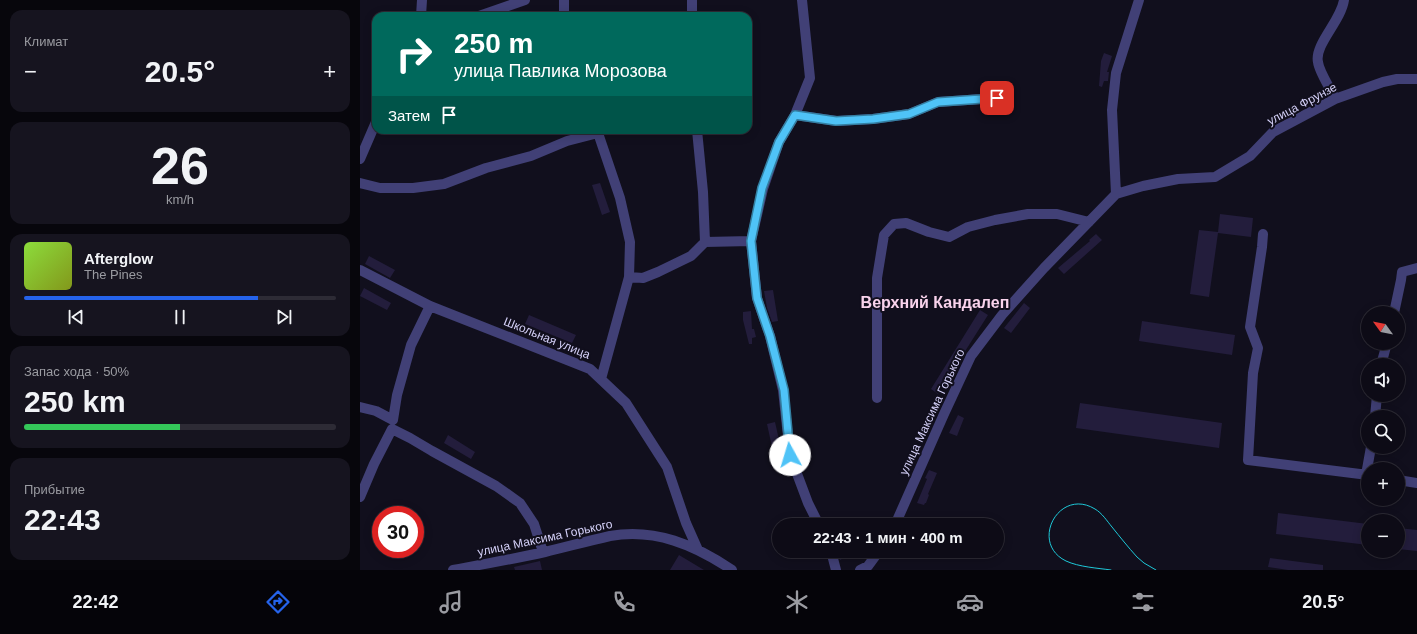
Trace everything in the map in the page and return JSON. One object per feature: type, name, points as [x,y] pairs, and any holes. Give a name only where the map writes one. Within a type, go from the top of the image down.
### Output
[{"type":"street","points":[[421,12],[422,0]]},
{"type":"street","points":[[490,12],[525,0]]},
{"type":"street","points":[[564,0],[564,12]]},
{"type":"street","points":[[692,0],[692,12]]},
{"type":"street","points":[[802,0],[810,78],[795,115],[779,142],[762,188],[751,241],[757,298],[770,336],[784,390],[790,455],[808,503],[816,518]]},
{"type":"street","points":[[1116,194],[1112,110],[1116,72],[1139,0]]},
{"type":"street","points":[[1336,99],[1319,67],[1317,58],[1321,47],[1343,9],[1344,0]]},
{"type":"street","name":"улица Фрунзе","points":[[1116,194],[1143,186],[1178,179],[1215,177],[1250,156],[1273,132],[1336,99],[1383,82],[1397,79],[1417,80]]},
{"type":"street","points":[[795,115],[836,121],[873,119],[909,114],[938,102],[997,98]]},
{"type":"street","points":[[360,159],[372,131]]},
{"type":"street","points":[[360,183],[380,188],[413,188],[444,184],[486,168],[531,156],[589,134]]},
{"type":"street","points":[[599,134],[620,198],[630,242],[629,277],[601,379]]},
{"type":"street","points":[[697,134],[705,242]]},
{"type":"street","name":"улица Максима Горького","points":[[898,518],[971,356],[1013,303],[1044,268],[1116,194]]},
{"type":"street","points":[[877,398],[877,278],[884,235],[894,224],[906,223],[929,232],[949,237],[968,227],[1028,214],[1057,214],[1089,222]]},
{"type":"street","points":[[1263,234],[1250,327],[1258,348],[1253,374],[1248,460],[1361,474]]},
{"type":"street","points":[[629,277],[643,278],[658,272],[691,256],[705,242],[751,241]]},
{"type":"street","points":[[1395,306],[1402,272],[1417,268]]},
{"type":"street","name":"Школьная улица","points":[[360,270],[430,306],[590,369],[626,403],[667,467],[686,523],[698,550]]},
{"type":"street","points":[[360,497],[392,425],[397,395],[411,345],[430,306]]},
{"type":"street","points":[[360,407],[376,411],[410,438],[490,482],[520,503],[534,524],[543,552]]},
{"type":"street","points":[[1405,481],[1417,482]]},
{"type":"street","name":"улица Максима Горького","points":[[452,570],[543,552],[611,536],[633,535],[655,536],[672,539],[711,556],[732,570]]},
{"type":"street","points":[[832,558],[836,570]]},
{"type":"street","points":[[860,570],[868,566],[874,558]]},
{"type":"building","points":[[1104,53],[1112,56],[1107,72],[1109,72],[1108,81],[1104,81],[1102,87],[1099,86],[1101,61]]},
{"type":"building","points":[[600,183],[610,212],[602,215],[592,185]]},
{"type":"building","points":[[1220,214],[1253,218],[1251,237],[1218,233],[1209,297],[1190,294],[1199,230],[1218,232]]},
{"type":"building","points":[[1096,234],[1102,240],[1064,274],[1058,268],[1090,241],[1089,240]]},
{"type":"building","points":[[369,256],[395,270],[390,278],[365,264]]},
{"type":"building","points":[[364,288],[391,303],[387,310],[360,296]]},
{"type":"building","points":[[773,290],[778,321],[772,322],[767,308],[764,291]]},
{"type":"building","points":[[1024,303],[1030,308],[1011,333],[1004,328]]},
{"type":"building","points":[[980,310],[988,315],[938,394],[931,389]]},
{"type":"building","points":[[751,311],[752,329],[754,329],[756,337],[752,338],[752,344],[749,344],[743,320],[743,312]]},
{"type":"building","points":[[529,315],[576,335],[572,343],[525,324]]},
{"type":"building","points":[[1142,321],[1235,335],[1232,355],[1139,341]]},
{"type":"building","points":[[1080,403],[1222,423],[1219,448],[1076,428]]},
{"type":"building","points":[[958,415],[964,418],[957,436],[949,433]]},
{"type":"building","points":[[775,422],[782,453],[774,456],[767,424]]},
{"type":"building","points":[[448,435],[475,452],[471,459],[444,443]]},
{"type":"building","points":[[929,470],[937,473],[924,505],[917,503]]},
{"type":"building","points":[[1278,513],[1361,523],[1361,544],[1276,534]]},
{"type":"building","points":[[1405,529],[1417,530],[1417,551],[1405,550]]},
{"type":"building","points":[[679,555],[704,570],[670,570]]},
{"type":"building","points":[[1270,558],[1323,565],[1323,570],[1288,570],[1268,567]]},
{"type":"building","points":[[540,561],[542,570],[515,570],[514,567]]},
{"type":"tram line","points":[[1111,570],[1077,565],[1066,561],[1055,553],[1050,542],[1049,531],[1053,520],[1060,511],[1070,505],[1082,504],[1095,509],[1104,517],[1137,557],[1156,570]]},
{"type":"district","name":"Верхний Кандалеп","points":[[935,302]]},
{"type":"route","points":[[790,455],[784,390],[770,336],[757,298],[751,241],[762,188],[779,142],[795,115],[836,121],[873,119],[909,114],[938,102],[997,98]]}]
